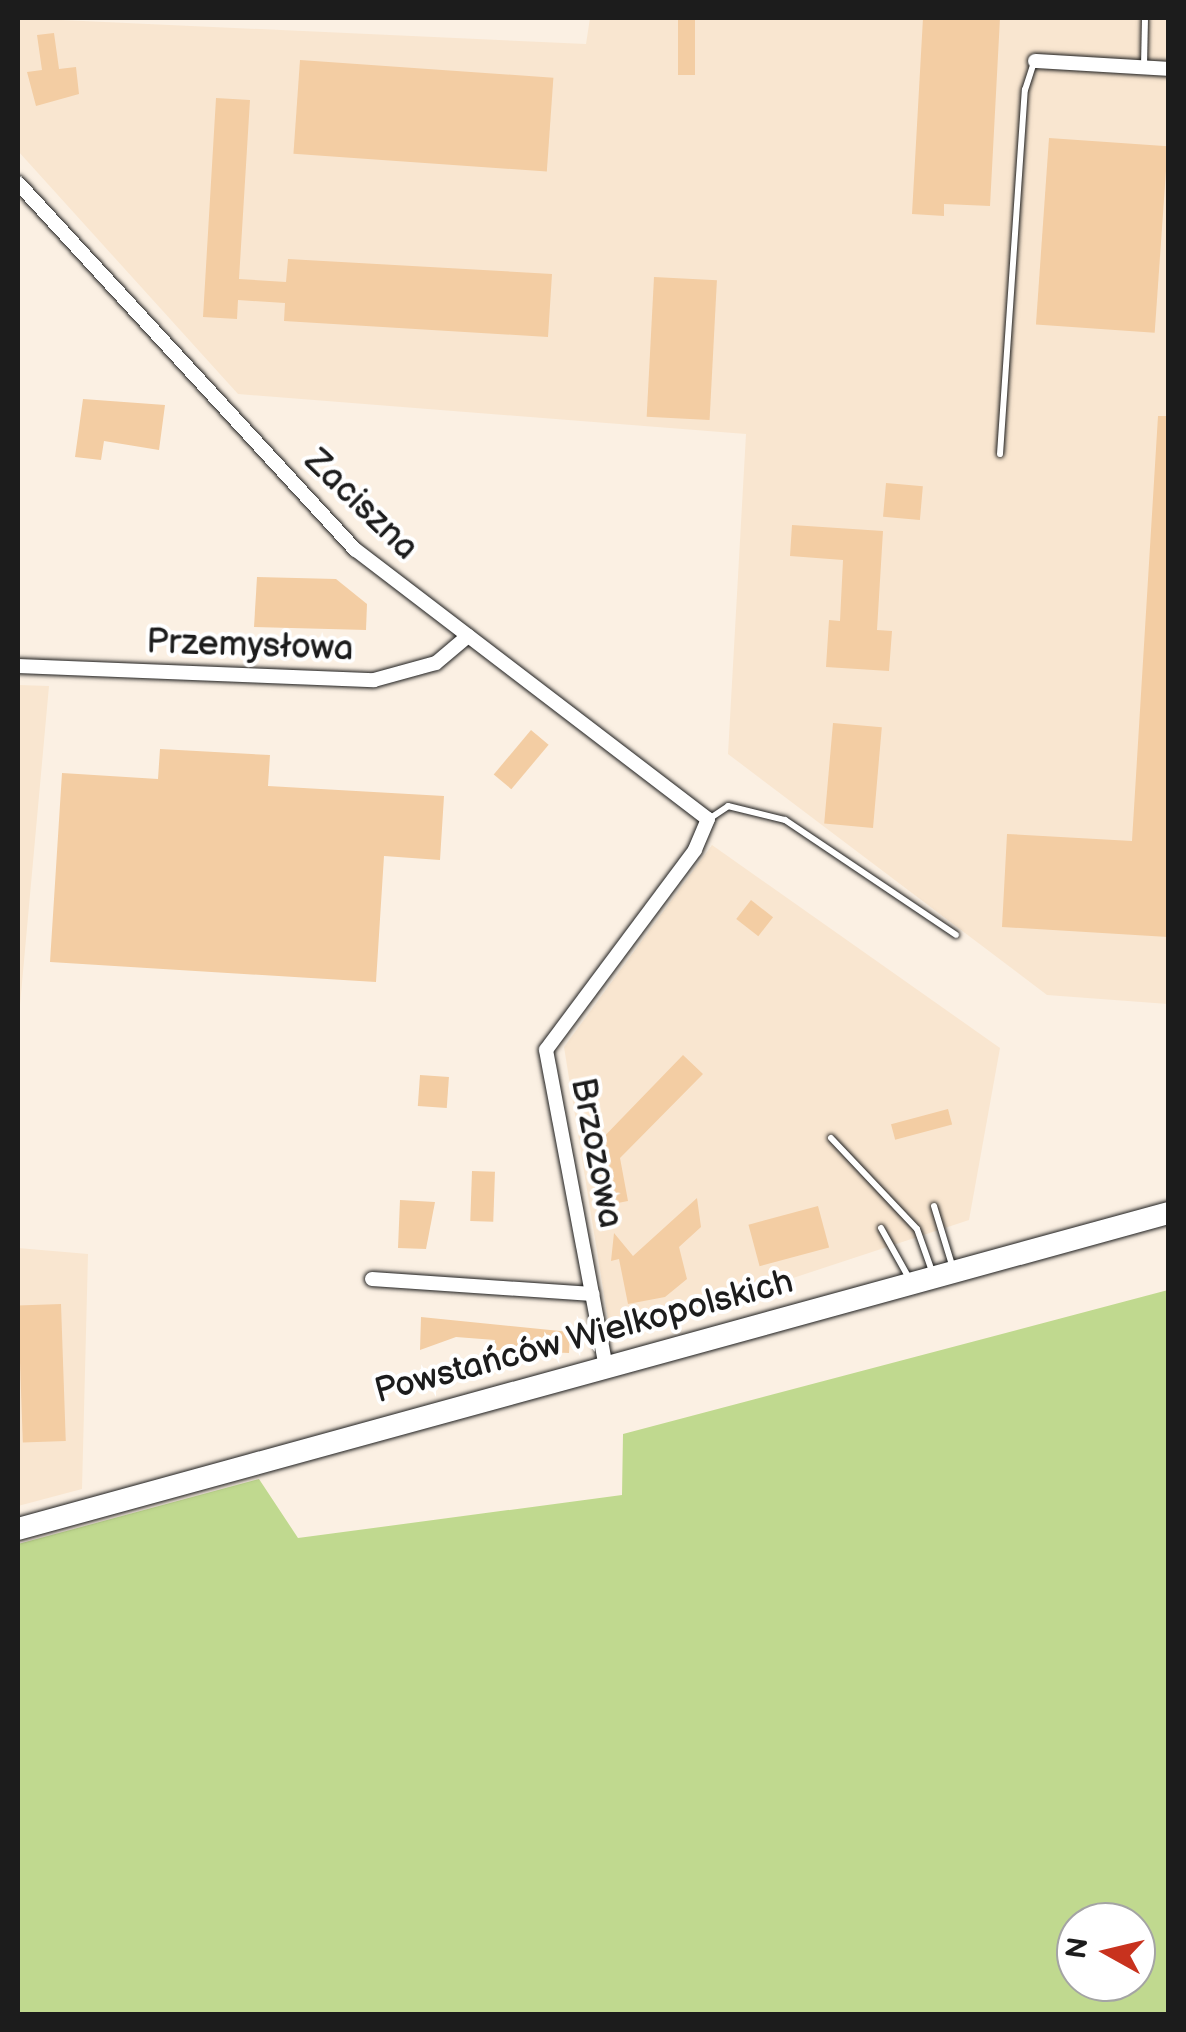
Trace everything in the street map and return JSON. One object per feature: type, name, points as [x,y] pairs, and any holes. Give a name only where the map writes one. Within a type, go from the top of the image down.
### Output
[{"type":"main road","name":"Powstańców Wielkopolskich","points":[[18,1529],[1168,1213]]},
{"type":"street","points":[[1034,61],[1168,69]]},
{"type":"street","name":"Zaciszna","points":[[18,183],[356,550],[708,820]]},
{"type":"street","name":"Przemysłowa","points":[[18,666],[374,680],[436,663],[468,636]]},
{"type":"street","name":"Brzozowa","points":[[606,1367],[546,1050],[694,850],[708,820]]},
{"type":"street","points":[[372,1279],[592,1294]]},
{"type":"lane","points":[[1144,18],[1144,68]]},
{"type":"lane","points":[[1000,454],[1025,90],[1034,61]]},
{"type":"lane","points":[[708,820],[728,806],[785,820],[956,935]]},
{"type":"lane","points":[[831,1138],[917,1228],[944,1274]]},
{"type":"lane","points":[[934,1206],[944,1274]]},
{"type":"lane","points":[[881,1228],[900,1249],[911,1282]]},
{"type":"shaded area","points":[[18,18],[586,44],[590,18],[1168,18],[1168,1004],[1047,995],[728,754],[746,434],[238,394],[18,151]]},
{"type":"shaded area","points":[[18,685],[49,686],[18,1027]]},
{"type":"shaded area","points":[[712,845],[1000,1048],[969,1220],[611,1338],[564,1047]]},
{"type":"shaded area","points":[[18,1248],[88,1254],[82,1489],[18,1506]]},
{"type":"green space","points":[[1168,1290],[1168,2014],[18,2014],[18,1544],[259,1479],[298,1538],[622,1495],[623,1434]]},
{"type":"building","points":[[678,18],[695,18],[695,75],[678,75]]},
{"type":"building","points":[[923,18],[1000,18],[990,206],[944,204],[944,216],[912,214]]},
{"type":"building","points":[[54,33],[59,69],[76,67],[79,94],[36,106],[27,72],[42,70],[37,35]]},
{"type":"building","points":[[300,60],[553,78],[547,171],[293,154]]},
{"type":"building","points":[[216,98],[250,100],[239,279],[286,282],[288,259],[552,274],[548,337],[284,321],[285,303],[238,300],[237,319],[203,317]]},
{"type":"building","points":[[1049,138],[1168,146],[1155,333],[1036,325]]},
{"type":"building","points":[[654,277],[717,280],[710,420],[647,417]]},
{"type":"building","points":[[83,399],[165,405],[159,450],[104,441],[101,460],[75,457]]},
{"type":"building","points":[[1158,416],[1168,416],[1168,937],[1002,927],[1007,834],[1132,841]]},
{"type":"building","points":[[886,483],[923,486],[920,520],[883,517]]},
{"type":"building","points":[[792,525],[883,531],[877,630],[892,631],[889,671],[826,667],[829,620],[840,621],[843,560],[790,556]]},
{"type":"building","points":[[257,577],[336,579],[367,604],[366,630],[254,627]]},
{"type":"building","points":[[833,723],[882,727],[873,828],[824,824]]},
{"type":"building","points":[[531,730],[549,745],[511,789],[494,774]]},
{"type":"building","points":[[160,749],[270,755],[268,786],[444,796],[440,860],[384,856],[376,982],[50,962],[62,773],[158,779]]},
{"type":"building","points":[[751,900],[773,917],[758,936],[736,919]]},
{"type":"building","points":[[683,1055],[703,1074],[620,1158],[628,1201],[597,1207],[590,1163],[608,1159],[594,1147]]},
{"type":"building","points":[[420,1075],[449,1077],[447,1108],[418,1106]]},
{"type":"building","points":[[948,1109],[952,1124],[895,1140],[891,1124]]},
{"type":"building","points":[[472,1171],[495,1172],[493,1222],[470,1221]]},
{"type":"building","points":[[697,1198],[701,1227],[679,1247],[687,1279],[665,1297],[628,1304],[619,1259],[611,1261],[614,1233],[633,1256]]},
{"type":"building","points":[[400,1200],[435,1202],[426,1249],[398,1248]]},
{"type":"building","points":[[818,1206],[829,1248],[760,1266],[748,1225]]},
{"type":"building","points":[[61,1304],[66,1441],[23,1442],[18,1306]]},
{"type":"building","points":[[421,1317],[570,1332],[569,1353],[494,1350],[495,1340],[456,1337],[420,1350]]}]
